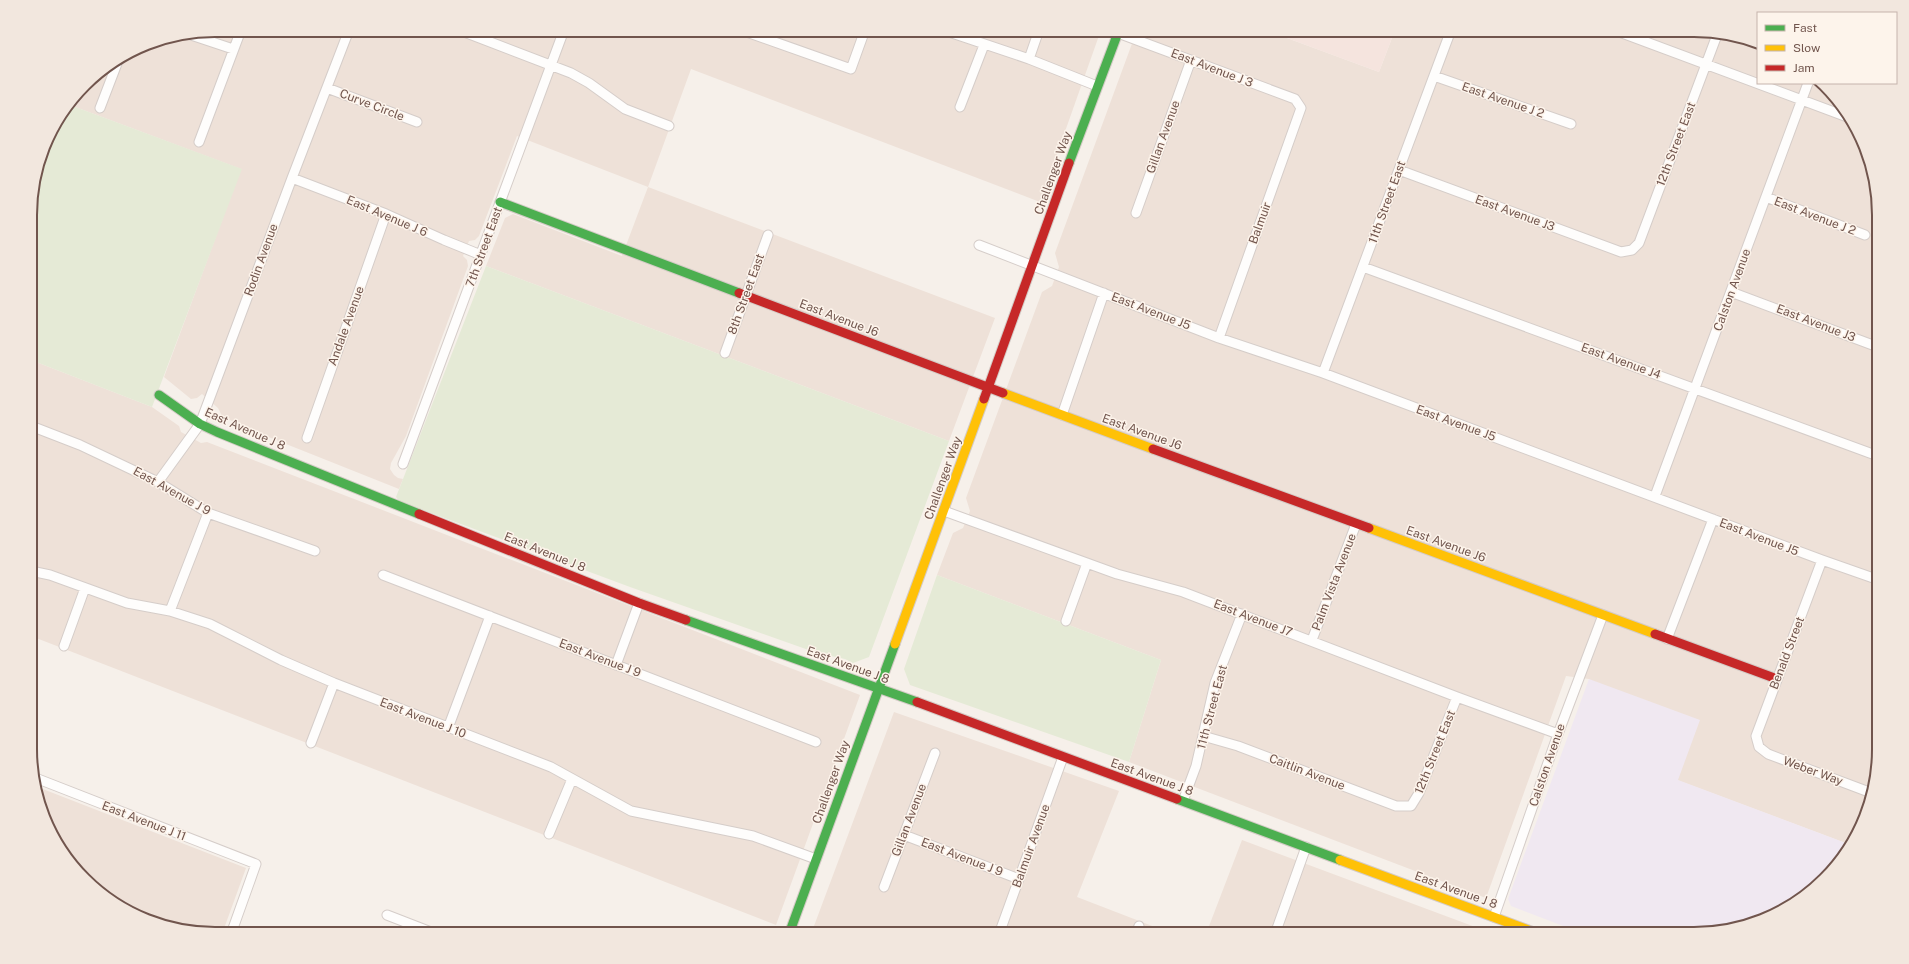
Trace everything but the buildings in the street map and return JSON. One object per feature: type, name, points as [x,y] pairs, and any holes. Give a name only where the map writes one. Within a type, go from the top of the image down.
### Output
[{"type":"street","points":[[199,142],[238,37]]},
{"type":"street","name":"Rodin Avenue","points":[[158,482],[200,424],[346,37]]},
{"type":"street","points":[[477,37],[580,78],[625,109],[669,126]]},
{"type":"street","name":"7th Street East","points":[[403,464],[561,37]]},
{"type":"street","points":[[766,37],[851,69],[863,37]]},
{"type":"street","points":[[962,37],[1029,59],[1096,86]]},
{"type":"street","points":[[1029,59],[1036,37]]},
{"type":"street","name":"Challenger Way","points":[[793,927],[816,859],[944,511],[1096,86],[1116,37]]},
{"type":"street","name":"East Avenue J 3","points":[[1134,37],[1296,99],[1301,108]]},
{"type":"street","name":"11th Street East","points":[[1323,373],[1448,37]]},
{"type":"street","points":[[1632,37],[1757,84]]},
{"type":"street","points":[[199,38],[233,49]]},
{"type":"street","name":"12th Street East","points":[[1632,250],[1639,243],[1716,39]]},
{"type":"street","points":[[960,108],[984,45]]},
{"type":"street","name":"Gillan Avenue","points":[[1136,213],[1191,60]]},
{"type":"street","points":[[100,108],[116,67]]},
{"type":"street","name":"East Avenue J 2","points":[[1434,76],[1571,124]]},
{"type":"street","points":[[1758,84],[1841,115]]},
{"type":"street","name":"Calston Avenue","points":[[1655,496],[1808,84]]},
{"type":"street","name":"Curve Circle","points":[[327,88],[417,122]]},
{"type":"street","name":"Balmuir","points":[[1219,338],[1301,108]]},
{"type":"street","name":"East Avenue J3","points":[[1399,170],[1621,252],[1632,250]]},
{"type":"street","name":"East Avenue J 6","points":[[292,178],[386,214],[481,255]]},
{"type":"street","name":"East Avenue J 2","points":[[1766,197],[1865,235]]},
{"type":"street","name":"East Avenue J6","points":[[500,202],[988,388],[1777,679]]},
{"type":"street","name":"Andale Avenue","points":[[307,438],[386,214]]},
{"type":"street","name":"8th Street East","points":[[724,353],[768,235]]},
{"type":"street","name":"East Avenue J5","points":[[979,245],[1219,338],[1323,373],[1872,578]]},
{"type":"street","name":"East Avenue J4","points":[[1363,267],[1872,454]]},
{"type":"street","name":"East Avenue J3","points":[[1731,292],[1872,345]]},
{"type":"street","points":[[1062,415],[1104,293]]},
{"type":"street","name":"East Avenue J 8","points":[[159,395],[200,424],[638,603],[878,688],[1520,927]]},
{"type":"street","name":"East Avenue J 9","points":[[37,428],[80,445],[158,482],[208,513],[315,551]]},
{"type":"street","name":"East Avenue J7","points":[[944,511],[1116,574],[1183,592],[1312,640],[1457,698],[1558,734]]},
{"type":"street","points":[[170,611],[208,513]]},
{"type":"street","points":[[1667,639],[1712,519]]},
{"type":"street","name":"Palm Vista Avenue","points":[[1312,640],[1356,524]]},
{"type":"street","name":"Benald Street","points":[[1759,747],[1756,736],[1822,560]]},
{"type":"street","points":[[1066,621],[1087,563]]},
{"type":"street","name":"East Avenue J 10","points":[[37,573],[127,603],[170,611],[210,624],[281,660],[334,683],[551,767],[631,811],[753,836],[816,859]]},
{"type":"street","name":"East Avenue J 9","points":[[383,575],[816,742]]},
{"type":"street","points":[[64,646],[85,588]]},
{"type":"street","points":[[616,665],[638,603]]},
{"type":"street","name":"11th Street East","points":[[1183,801],[1196,766],[1215,683],[1242,614]]},
{"type":"street","name":"Calston Avenue","points":[[1494,917],[1558,734],[1602,615]]},
{"type":"street","points":[[448,728],[490,616]]},
{"type":"street","points":[[310,743],[334,683]]},
{"type":"street","name":"12th Street East","points":[[1411,806],[1419,793],[1457,698]]},
{"type":"street","name":"Caitlin Avenue","points":[[1203,736],[1238,746],[1396,806],[1411,806]]},
{"type":"street","name":"Weber Way","points":[[1759,747],[1768,754],[1867,791]]},
{"type":"street","name":"Gillan Avenue","points":[[884,887],[935,753]]},
{"type":"street","name":"Balmuir Avenue","points":[[1002,927],[1063,757]]},
{"type":"street","points":[[549,834],[572,779]]},
{"type":"street","name":"East Avenue J 11","points":[[40,780],[256,864],[234,927]]},
{"type":"street","name":"East Avenue J 9","points":[[904,835],[1019,879]]},
{"type":"street","points":[[1277,927],[1306,847]]},
{"type":"street","points":[[387,915],[418,927]]},
{"type":"shaded area","points":[[203,37],[1099,37],[1040,202],[691,69],[648,187],[517,136],[479,236],[475,240],[469,241],[463,256],[467,260],[468,266],[406,436],[391,463],[390,469],[394,475],[403,479],[399,489],[246,428],[222,416],[218,408],[202,394],[197,398],[191,399],[164,377],[241,169],[74,107],[98,81],[116,67],[136,55],[158,46],[180,40]]},
{"type":"shaded area","points":[[1134,37],[1284,37],[1379,72],[1392,37],[1706,37],[1729,40],[1757,49],[1757,84],[1814,84],[1842,116],[1854,136],[1863,158],[1869,180],[1872,203],[1872,761],[1869,784],[1863,806],[1854,828],[1845,843],[1677,780],[1589,679],[1566,676],[1486,898],[1129,762],[1161,660],[937,575],[953,533],[963,528],[970,511],[966,498],[1042,292],[1052,286],[1059,267],[1055,253]]},
{"type":"shaded area","points":[[1284,37],[1392,37],[1379,72]]},
{"type":"shaded area","points":[[648,187],[995,318],[949,441],[486,266],[505,218],[513,214],[622,256]]},
{"type":"shaded area","points":[[37,362],[152,407],[179,426],[181,432],[201,443],[207,442],[860,695],[776,925],[37,638]]},
{"type":"shaded area","points":[[1589,679],[1700,720],[1678,780],[1845,843],[1820,875],[1793,897],[1773,909],[1751,918],[1729,924],[1706,927],[1566,927],[1511,906],[1508,899]]},
{"type":"shaded area","points":[[894,712],[1119,791],[1077,897],[1155,927],[814,927]]},
{"type":"shaded area","points":[[41,788],[246,868],[225,927],[203,927],[180,924],[158,918],[136,909],[116,897],[89,875],[67,848],[55,828],[46,806]]},
{"type":"shaded area","points":[[1242,840],[1475,927],[1209,927]]},
{"type":"green space","points":[[74,107],[242,169],[152,407],[37,362],[37,203],[40,180],[46,158],[55,136]]},
{"type":"green space","points":[[486,266],[949,441],[869,657],[853,663],[845,659],[817,653],[630,587],[399,501],[396,497]]},
{"type":"green space","points":[[937,575],[1161,660],[1129,762],[910,685],[904,669]]},
{"type":"traffic: fast","points":[[1069,163],[1116,37]]},
{"type":"traffic: fast","points":[[500,202],[739,293]]},
{"type":"traffic: fast","points":[[159,395],[200,424],[217,432],[419,514]]},
{"type":"traffic: fast","points":[[686,620],[917,702]]},
{"type":"traffic: fast","points":[[792,927],[895,644]]},
{"type":"traffic: fast","points":[[1177,799],[1340,860]]},
{"type":"traffic: slow","points":[[1003,393],[1153,449]]},
{"type":"traffic: slow","points":[[895,644],[984,399]]},
{"type":"traffic: slow","points":[[1369,528],[1655,634]]},
{"type":"traffic: slow","points":[[1340,860],[1520,927]]},
{"type":"traffic: jam","points":[[984,399],[1069,163]]},
{"type":"traffic: jam","points":[[739,293],[1003,393]]},
{"type":"traffic: jam","points":[[1153,449],[1369,528]]},
{"type":"traffic: jam","points":[[419,514],[639,603],[686,620]]},
{"type":"traffic: jam","points":[[1655,634],[1777,679]]},
{"type":"traffic: jam","points":[[917,702],[1177,799]]}]
